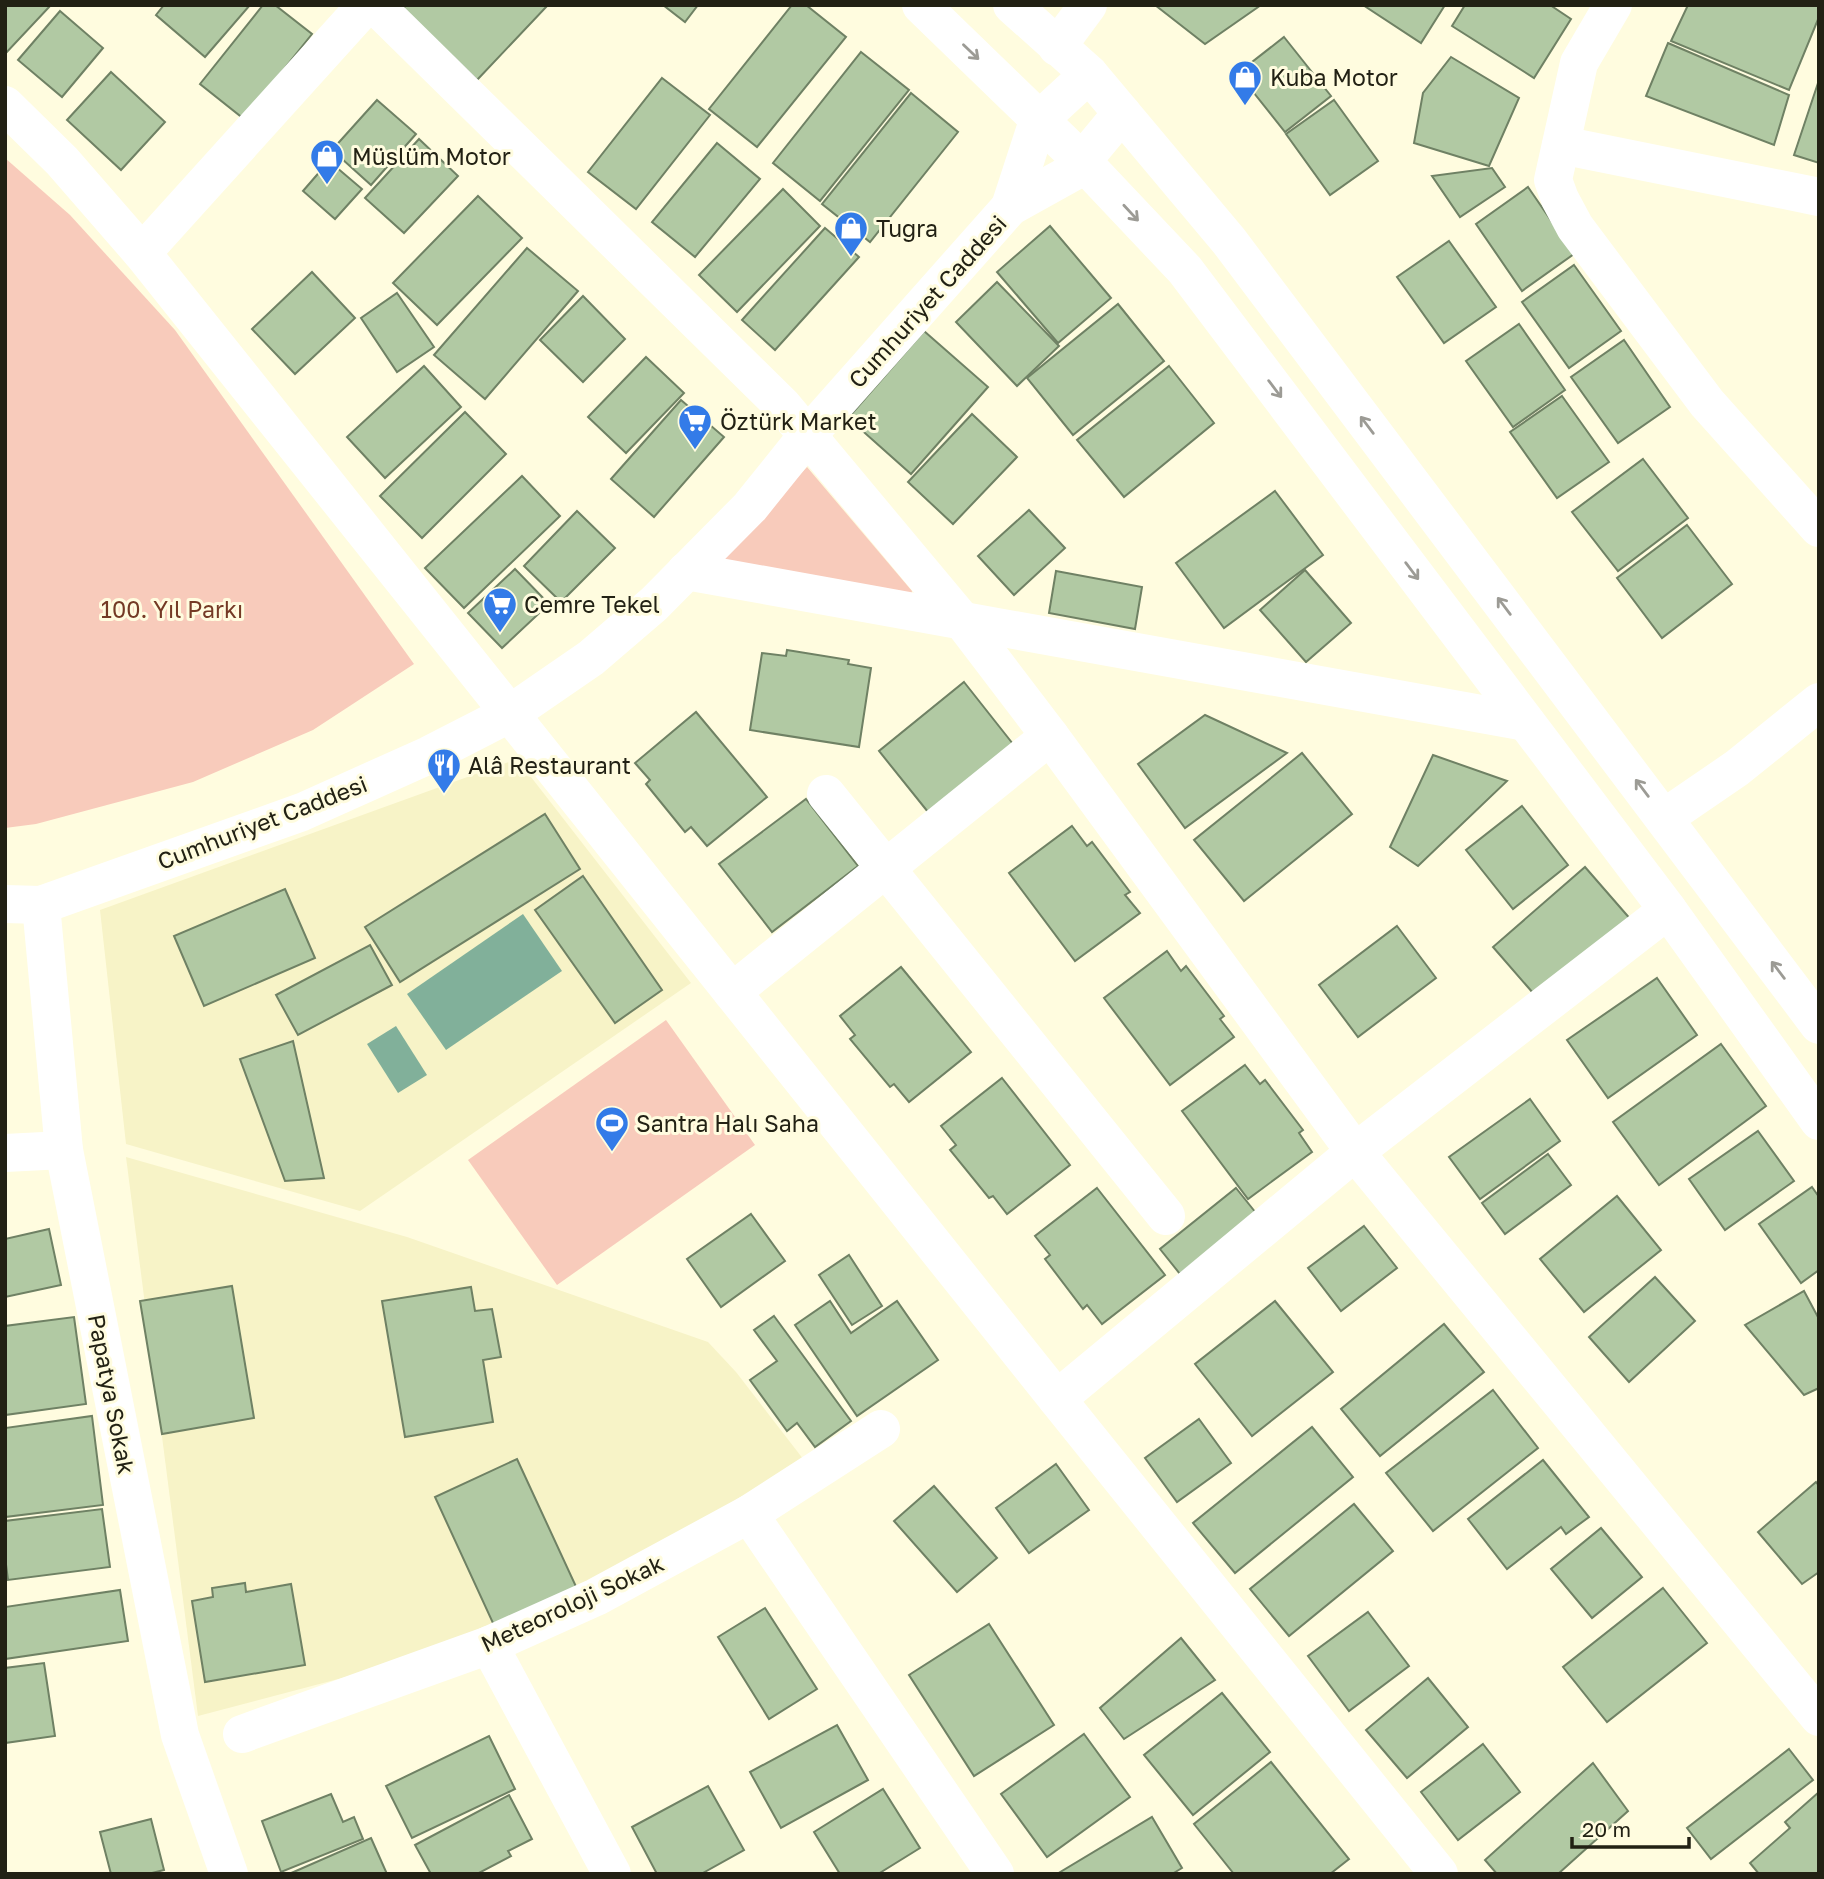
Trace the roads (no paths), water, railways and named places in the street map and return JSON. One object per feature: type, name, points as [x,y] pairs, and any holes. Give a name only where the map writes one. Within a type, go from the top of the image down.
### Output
[{"type":"street","points":[[142,253],[366,5]]},
{"type":"street","points":[[375,5],[782,405],[964,623],[1355,1152],[1819,1717]]},
{"type":"street","points":[[921,5],[1082,161],[1185,270],[1668,910],[1819,1121]]},
{"type":"street","points":[[1012,5],[1089,74],[1229,241],[1819,1025]]},
{"type":"street","points":[[1057,47],[1088,5]]},
{"type":"street","points":[[1613,5],[1579,63],[1553,180],[1560,199],[1575,227],[1707,403],[1819,528]]},
{"type":"street","name":"Cumhuriyet Caddesi","points":[[1010,207],[1038,121],[1089,74]]},
{"type":"street","points":[[5,105],[62,161],[142,253],[1439,1874]]},
{"type":"street","name":"Cumhuriyet Caddesi","points":[[23,904],[302,812],[429,755],[511,713],[591,658],[654,604],[751,507],[807,436],[1010,207],[1073,172],[1122,113]]},
{"type":"street","points":[[1560,145],[1819,197]]},
{"type":"street","points":[[687,572],[1526,722]]},
{"type":"street","points":[[1664,818],[1737,768],[1819,702]]},
{"type":"street","points":[[732,992],[1050,736]]},
{"type":"street","points":[[826,794],[1166,1216]]},
{"type":"street","name":"Papatya Sokak","points":[[23,904],[64,1150],[180,1735],[229,1874]]},
{"type":"street","points":[[1057,1399],[1355,1152],[1668,910]]},
{"type":"street","points":[[5,1153],[64,1150]]},
{"type":"street","name":"Meteoroloji Sokak","points":[[242,1734],[489,1645],[596,1597],[748,1514],[881,1429]]},
{"type":"street","points":[[748,1514],[995,1874]]},
{"type":"street","points":[[489,1645],[612,1874]]},
{"type":"place","name":"Kuba Motor","points":[[1245,107]]},
{"type":"place","name":"Müslüm Motor","points":[[327,186]]},
{"type":"place","name":"Tuğra","points":[[851,258]]},
{"type":"place","name":"Öztürk Market","points":[[695,451]]},
{"type":"place","name":"Cemre Tekel","points":[[500,634]]},
{"type":"place","name":"Alâ Restaurant","points":[[444,795]]},
{"type":"place","name":"Santra Halı Saha","points":[[612,1153]]},
{"type":"park label","name":"100. Yıl Parkı","points":[[172,609]]}]
